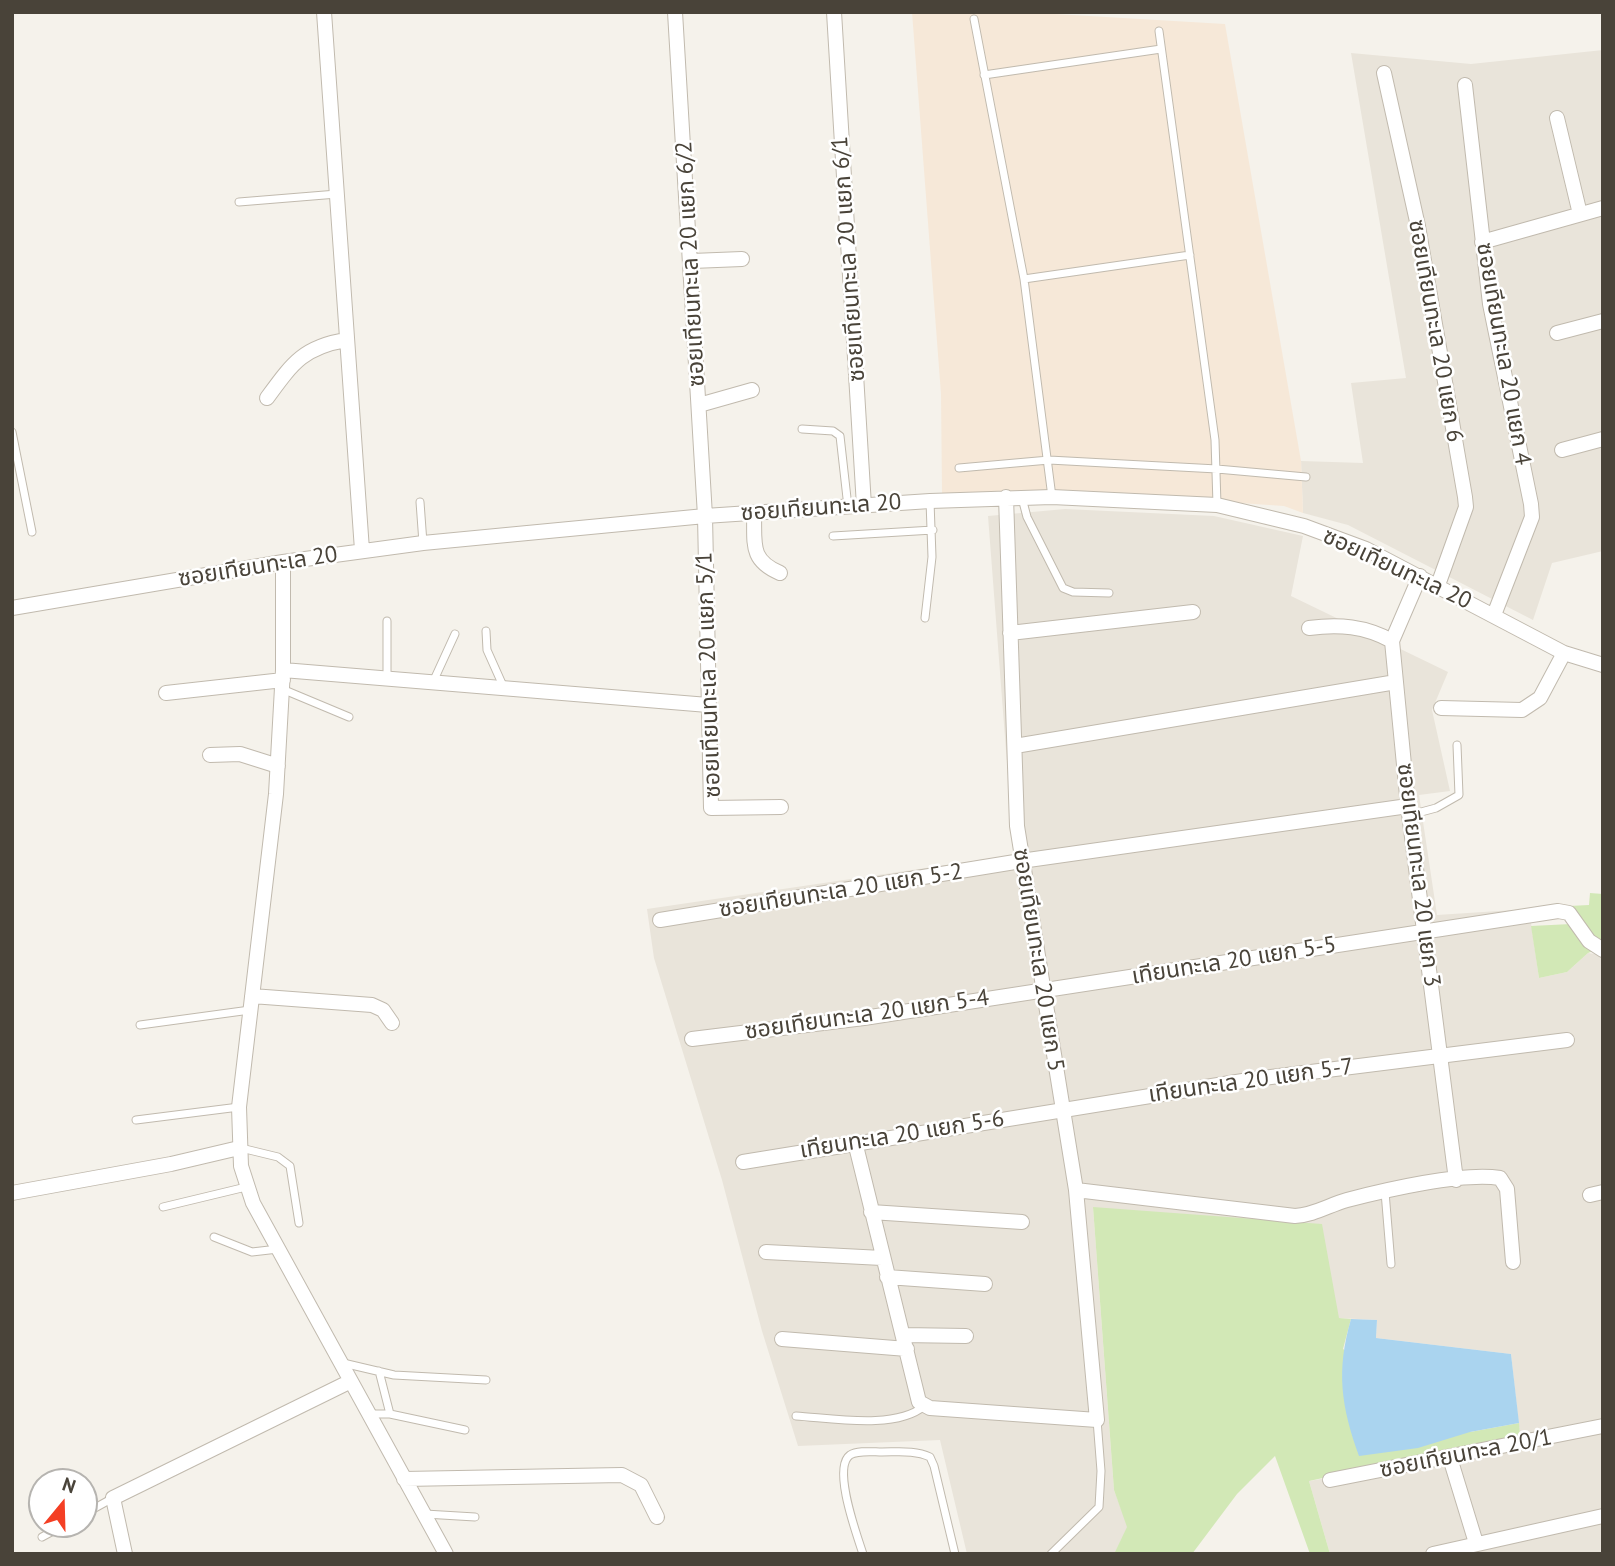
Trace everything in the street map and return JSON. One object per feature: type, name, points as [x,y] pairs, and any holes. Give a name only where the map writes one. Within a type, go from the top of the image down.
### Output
[{"type":"street","points":[[324,12],[362,550]]},
{"type":"street","name":"ซอยเทียนทะเล 20 แยก 6/2","points":[[675,12],[692,261],[705,516]]},
{"type":"street","name":"ซอยเทียนทะเล 20 แยก 6/1","points":[[834,12],[864,506]]},
{"type":"street","name":"ซอยเทียนทะเล 20 แยก 6","points":[[1384,73],[1418,226],[1465,497],[1466,507],[1438,585]]},
{"type":"street","name":"ซอยเทียนทะเล 20 แยก 4","points":[[1465,85],[1490,304],[1532,517],[1494,615]]},
{"type":"street","points":[[1557,118],[1580,214]]},
{"type":"street","points":[[1482,242],[1603,208]]},
{"type":"street","points":[[692,261],[742,259]]},
{"type":"street","points":[[1557,333],[1603,321]]},
{"type":"street","points":[[268,398],[304,353],[322,344],[346,340]]},
{"type":"street","points":[[699,405],[752,390]]},
{"type":"street","points":[[1562,450],[1603,439]]},
{"type":"street","name":"ซอยเทียนทะเล 20","points":[[12,608],[283,562],[424,543],[705,516],[930,501],[1052,497],[1217,505],[1304,526],[1366,549],[1564,653],[1603,665]]},
{"type":"street","name":"ซอยเทียนทะเล 20 แยก 5","points":[[1006,498],[1014,747],[1021,861],[1076,1190],[1097,1420]]},
{"type":"street","points":[[754,513],[756,554],[761,564],[780,573]]},
{"type":"street","name":"ซอยเทียนทะเล 20 แยก 5/1","points":[[705,516],[711,808],[781,807]]},
{"type":"street","points":[[283,562],[283,680],[278,765],[239,1107],[239,1148],[246,1187],[349,1382],[446,1554]]},
{"type":"street","name":"ซอยเทียนทะเล 20 แยก 3","points":[[1420,576],[1392,642],[1408,811],[1456,1180]]},
{"type":"street","points":[[1010,633],[1193,612]]},
{"type":"street","points":[[1309,628],[1337,624],[1369,630],[1392,642]]},
{"type":"street","points":[[1441,708],[1522,710],[1540,698],[1564,653]]},
{"type":"street","points":[[166,693],[283,680],[387,678],[708,705]]},
{"type":"street","points":[[1014,747],[1396,682]]},
{"type":"street","points":[[210,755],[240,754],[278,765]]},
{"type":"street","name":"ซอยเทียนทะเล 20 แยก 5-2","points":[[660,920],[1021,861],[1408,811]]},
{"type":"street","name":"เทียนทะเล 20 แยก 5-5","points":[[1042,990],[1558,911],[1569,913],[1589,941],[1603,950]]},
{"type":"street","name":"ซอยเทียนทะเล 20 แยก 5-4","points":[[692,1039],[863,1018],[1042,990]]},
{"type":"street","points":[[251,1003],[372,1005],[383,1010],[392,1023]]},
{"type":"street","name":"เทียนทะเล 20 แยก 5-7","points":[[1062,1109],[1255,1079],[1567,1040]]},
{"type":"street","name":"เทียนทะเล 20 แยก 5-6","points":[[743,1162],[1062,1109]]},
{"type":"street","points":[[855,1142],[914,1387],[924,1406],[1097,1420]]},
{"type":"street","points":[[12,1193],[171,1164],[239,1148]]},
{"type":"street","points":[[1076,1190],[1295,1216],[1309,1215],[1343,1201],[1385,1192],[1491,1176],[1504,1180],[1513,1262]]},
{"type":"street","points":[[871,1212],[1022,1222]]},
{"type":"street","points":[[766,1252],[882,1258]]},
{"type":"street","points":[[887,1277],[985,1284]]},
{"type":"street","points":[[782,1339],[905,1342],[966,1336]]},
{"type":"street","points":[[125,1554],[113,1498],[349,1382]]},
{"type":"street","name":"ซอยเทียนทะล 20/1","points":[[1330,1480],[1603,1426]]},
{"type":"street","points":[[1450,1458],[1476,1543]]},
{"type":"street","points":[[404,1479],[622,1475],[641,1485],[657,1517]]},
{"type":"street","points":[[1433,1554],[1603,1516]]},
{"type":"lane","points":[[974,19],[1024,279],[1052,497]]},
{"type":"lane","points":[[1159,31],[1217,468],[1217,505]]},
{"type":"lane","points":[[984,75],[1161,49]]},
{"type":"lane","points":[[239,202],[337,194]]},
{"type":"lane","points":[[1024,279],[1190,255]]},
{"type":"lane","points":[[802,429],[833,431],[840,436],[848,507]]},
{"type":"lane","points":[[12,432],[32,532]]},
{"type":"lane","points":[[959,468],[1049,460],[1217,468],[1306,477]]},
{"type":"lane","points":[[1021,497],[1027,517],[1063,588],[1073,592],[1109,593]]},
{"type":"lane","points":[[925,618],[933,530],[930,501]]},
{"type":"lane","points":[[420,502],[424,543]]},
{"type":"lane","points":[[833,536],[933,530]]},
{"type":"lane","points":[[387,621],[387,678]]},
{"type":"lane","points":[[486,631],[487,650],[505,688]]},
{"type":"lane","points":[[433,682],[455,634]]},
{"type":"lane","points":[[283,680],[349,717]]},
{"type":"lane","points":[[1408,811],[1436,808],[1459,795],[1457,745]]},
{"type":"lane","points":[[140,1025],[251,1003]]},
{"type":"lane","points":[[136,1120],[239,1107]]},
{"type":"lane","points":[[239,1148],[278,1157],[290,1166],[299,1223]]},
{"type":"lane","points":[[163,1207],[246,1187]]},
{"type":"lane","points":[[1385,1192],[1391,1265]]},
{"type":"lane","points":[[214,1237],[252,1252],[278,1249]]},
{"type":"lane","points":[[339,1363],[394,1375],[486,1380]]},
{"type":"lane","points":[[379,1371],[390,1414]]},
{"type":"lane","points":[[796,1416],[860,1420],[908,1417],[924,1406]]},
{"type":"lane","points":[[367,1414],[390,1414],[465,1430]]},
{"type":"lane","points":[[1051,1554],[1099,1507],[1101,1471],[1097,1420]]},
{"type":"lane","points":[[863,1554],[843,1477],[847,1458],[853,1454],[868,1452],[914,1451],[930,1457],[934,1466],[955,1554]]},
{"type":"lane","points":[[98,1506],[113,1498]]},
{"type":"lane","points":[[424,1514],[475,1517]]},
{"type":"shaded area","points":[[912,12],[1021,12],[1225,24],[1301,461],[1303,513],[1284,506],[1121,495],[942,493],[941,394]]},
{"type":"shaded area","points":[[1603,50],[1603,551],[1552,563],[1533,620],[1348,525],[1303,513],[1301,461],[1363,463],[1351,383],[1406,378],[1351,53],[1471,64]]},
{"type":"shaded area","points":[[1065,509],[1214,516],[1303,536],[1291,596],[1448,672],[1432,710],[1450,791],[1419,795],[1437,915],[1529,909],[1539,978],[1567,972],[1588,953],[1603,955],[1603,1420],[1520,1435],[1511,1354],[1376,1338],[1377,1320],[1339,1318],[1093,1207],[1114,1490],[1128,1527],[1114,1554],[967,1554],[940,1440],[798,1446],[762,1331],[722,1180],[654,958],[647,909],[1014,855],[988,516]]},
{"type":"shaded area","points":[[1603,1432],[1603,1554],[1330,1554],[1309,1481]]},
{"type":"green space","points":[[1590,893],[1603,894],[1603,947],[1588,953],[1567,972],[1539,978],[1531,926],[1571,924],[1569,906],[1589,905]]},
{"type":"green space","points":[[1093,1207],[1322,1224],[1339,1318],[1351,1319],[1343,1349],[1470,1432],[1519,1423],[1520,1435],[1309,1481],[1330,1554],[1310,1554],[1275,1456],[1237,1494],[1192,1554],[1114,1554],[1127,1527],[1114,1490]]},
{"type":"water","points":[[1351,1319],[1377,1320],[1376,1338],[1511,1354],[1519,1423],[1470,1432],[1418,1448],[1359,1456],[1348,1421],[1342,1372]]}]
